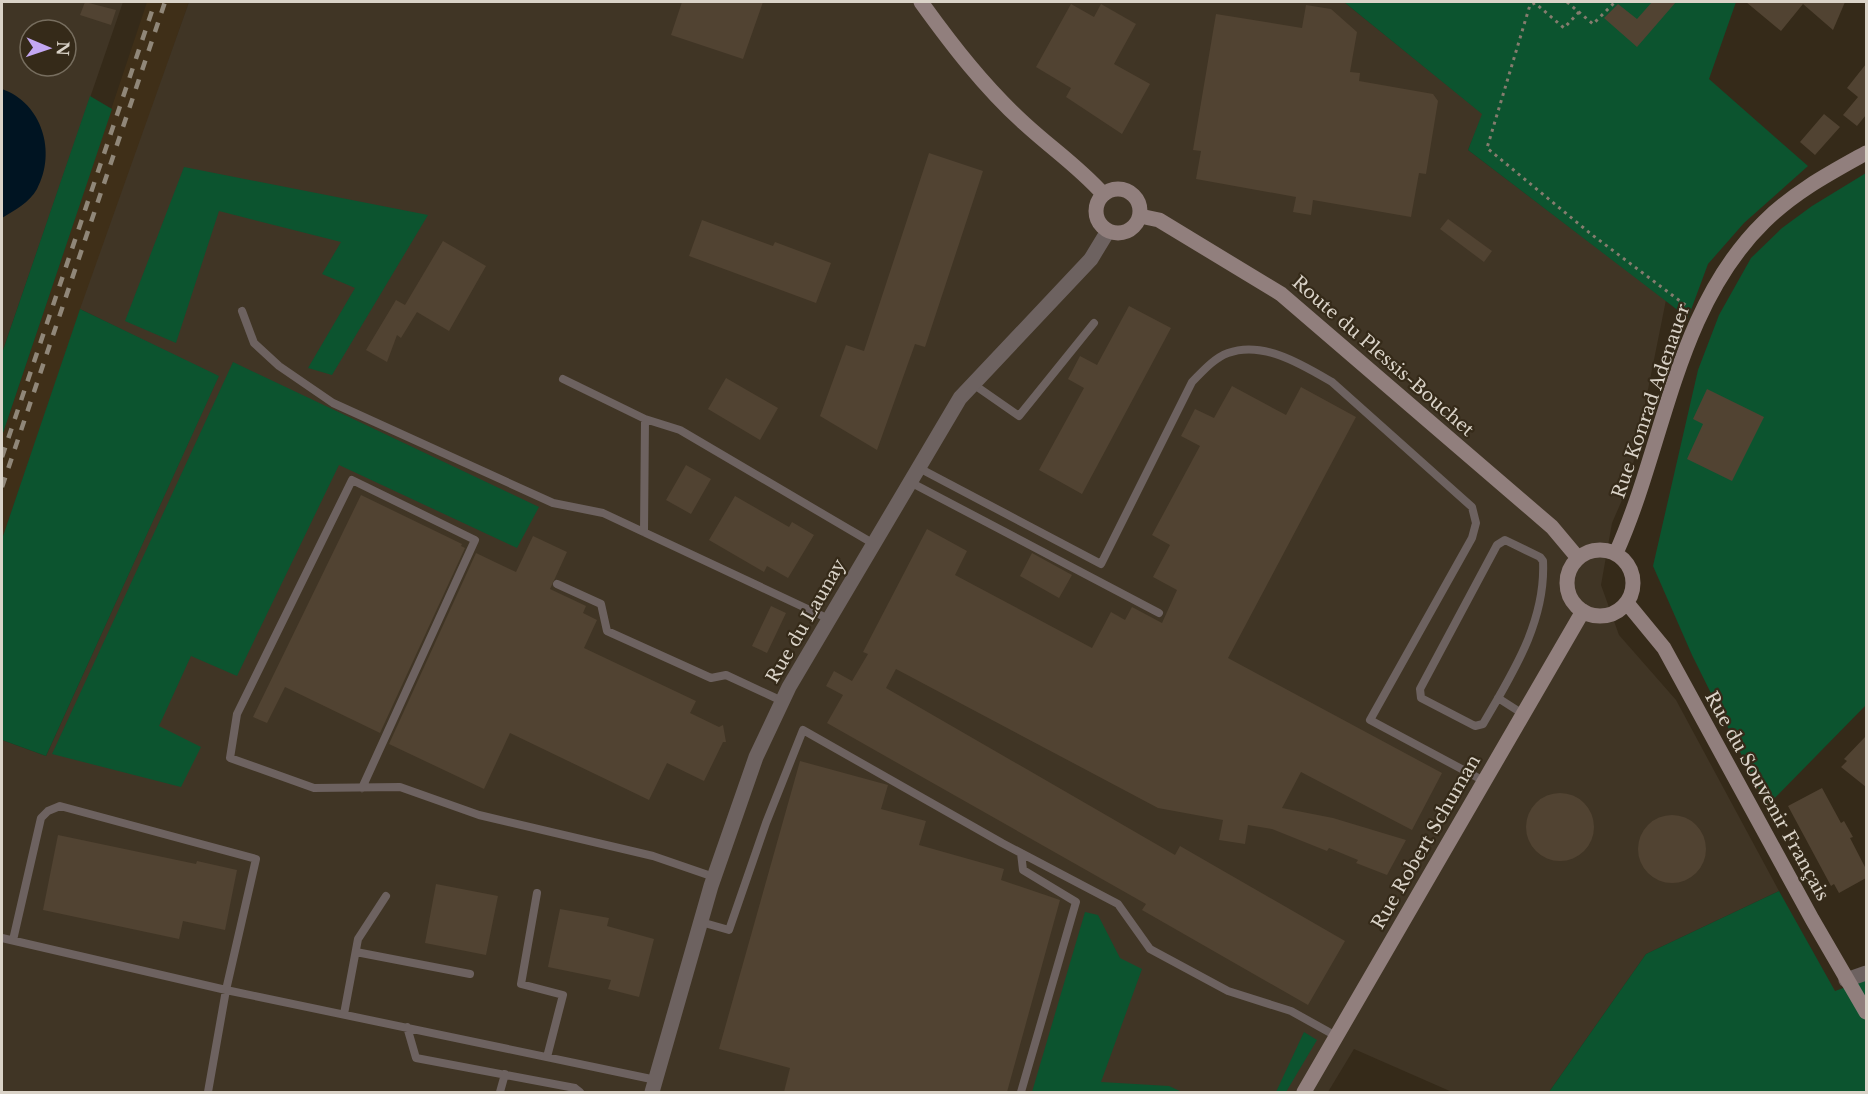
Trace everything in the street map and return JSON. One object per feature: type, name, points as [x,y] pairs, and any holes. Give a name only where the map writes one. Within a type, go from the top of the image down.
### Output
[{"type":"street","points":[[921,2],[983,81],[1025,124],[1073,162],[1103,194]]},
{"type":"street","name":"Rue Konrad Adenauer","points":[[1616,553],[1629,525],[1681,364],[1701,314],[1722,273],[1764,221],[1796,195],[1866,153]]},
{"type":"street","points":[[1116,188],[1130,191],[1139,202],[1140,216],[1128,231],[1114,233],[1102,226],[1096,213],[1096,206],[1103,194],[1116,188]]},
{"type":"street","name":"Route du Plessis-Bouchet","points":[[1140,216],[1159,220],[1281,294],[1552,527],[1578,558]]},
{"type":"street","name":"Rue du Launay","points":[[654,1086],[714,877],[756,757],[782,701],[960,398],[1091,259],[1108,231]]},
{"type":"street","points":[[1596,549],[1616,553],[1624,558],[1633,576],[1632,595],[1620,610],[1602,616],[1583,611],[1576,606],[1568,590],[1568,572],[1578,558],[1596,549]]},
{"type":"street","name":"Rue du Souvenir Français","points":[[1627,603],[1664,648],[1846,980],[1866,1011]]},
{"type":"street","name":"Rue Robert Schuman","points":[[1304,1092],[1583,611]]},
{"type":"street","points":[[1846,980],[1866,973]]},
{"type":"lane","points":[[242,311],[254,343],[279,366],[333,403],[553,503],[603,513],[829,619]]},
{"type":"lane","points":[[973,384],[1019,416],[1094,322]]},
{"type":"lane","points":[[919,468],[1101,564],[1192,382],[1206,368],[1227,353],[1251,349],[1273,354],[1308,368],[1332,382],[1472,507],[1476,523],[1472,538],[1370,720],[1484,781]]},
{"type":"lane","points":[[563,379],[645,419],[680,430],[874,544]]},
{"type":"lane","points":[[644,532],[645,419]]},
{"type":"lane","points":[[362,788],[475,540],[352,480],[237,714],[230,758],[314,789],[362,788],[400,787],[479,815],[653,856],[714,877]]},
{"type":"lane","points":[[910,482],[1159,613]]},
{"type":"lane","points":[[1504,540],[1540,557],[1543,567],[1532,636],[1498,698],[1483,724],[1475,726],[1421,698],[1419,694],[1497,545],[1504,540]]},
{"type":"lane","points":[[557,584],[600,604],[607,631],[711,678],[726,675],[782,701]]},
{"type":"lane","points":[[1498,698],[1523,714]]},
{"type":"lane","points":[[701,922],[729,930],[766,823],[803,730],[1021,853],[1118,904],[1150,949],[1228,991],[1291,1011],[1336,1036]]},
{"type":"lane","points":[[13,940],[40,818],[48,811],[60,806],[256,859],[226,990],[208,1092]]},
{"type":"lane","points":[[1021,853],[1023,870],[1076,902],[1021,1092]]},
{"type":"lane","points":[[537,893],[521,984],[563,995],[547,1057]]},
{"type":"lane","points":[[344,1014],[358,939],[386,896]]},
{"type":"lane","points":[[2,938],[226,990],[547,1057],[654,1086]]},
{"type":"lane","points":[[356,952],[470,974]]},
{"type":"lane","points":[[407,1027],[416,1058],[575,1088],[580,1092]]},
{"type":"lane","points":[[500,1092],[505,1074]]},
{"type":"path","points":[[1567,2],[1593,24],[1615,2]]},
{"type":"path","points":[[1579,12],[1564,28],[1535,3],[1530,5],[1487,148],[1677,301],[1701,314]]},
{"type":"shaded area","points":[[2,2],[123,2],[2,353]]},
{"type":"shaded area","points":[[147,2],[189,2],[2,539],[2,436]]},
{"type":"shaded area","points":[[189,2],[1344,2],[1483,114],[1468,150],[1666,300],[1629,484],[1612,523],[1601,585],[1619,635],[1676,700],[1779,891],[1646,954],[1549,1092],[1452,1092],[1354,1049],[1328,1092],[2,1092],[2,740],[46,756],[218,377],[80,309]]},
{"type":"green space","points":[[1344,2],[1736,2],[1709,79],[1808,166],[1744,223],[1708,264],[1688,318],[1468,150],[1482,114]]},
{"type":"green space","points":[[90,96],[112,109],[2,436],[2,353]]},
{"type":"green space","points":[[184,167],[428,215],[332,375],[308,368],[355,288],[322,274],[341,242],[219,211],[176,343],[125,321]]},
{"type":"green space","points":[[1866,173],[1866,705],[1767,806],[1692,655],[1653,566],[1698,370],[1719,315],[1751,258],[1782,228],[1812,206]]},
{"type":"green space","points":[[80,309],[219,376],[46,756],[2,740],[2,539]]},
{"type":"green space","points":[[233,362],[539,507],[517,548],[339,465],[237,676],[191,656],[159,726],[201,747],[181,787],[52,754]]},
{"type":"green space","points":[[1779,891],[1835,991],[1866,980],[1866,1092],[1549,1092],[1646,954]]},
{"type":"green space","points":[[1085,912],[1098,915],[1120,958],[1142,969],[1101,1082],[1169,1086],[1182,1092],[1032,1092]]},
{"type":"green space","points":[[1304,1032],[1317,1040],[1286,1092],[1276,1092]]},
{"type":"water","points":[[2,89],[27,105],[36,117],[42,130],[46,160],[43,175],[34,194],[2,218]]},
{"type":"building","points":[[85,2],[116,10],[111,25],[80,15]]},
{"type":"building","points":[[682,2],[763,2],[743,59],[671,35]]},
{"type":"building","points":[[1652,2],[1676,2],[1637,47],[1604,18],[1618,4],[1637,19]]},
{"type":"building","points":[[1746,2],[1845,2],[1833,30],[1803,4],[1781,31]]},
{"type":"building","points":[[1071,4],[1094,17],[1101,4],[1136,24],[1114,64],[1150,84],[1122,134],[1066,97],[1071,88],[1036,67]]},
{"type":"building","points":[[1306,5],[1331,9],[1357,32],[1350,72],[1360,73],[1359,81],[1433,94],[1438,101],[1426,174],[1419,173],[1411,217],[1313,200],[1311,215],[1293,212],[1296,197],[1196,179],[1201,151],[1193,150],[1216,14],[1302,28]]},
{"type":"building","points":[[1866,64],[1866,115],[1857,126],[1843,115],[1858,97],[1847,88]]},
{"type":"building","points":[[1824,114],[1840,127],[1815,155],[1800,142]]},
{"type":"building","points":[[929,153],[983,171],[925,347],[915,344],[877,450],[820,416],[846,345],[864,351]]},
{"type":"building","points":[[1448,219],[1492,251],[1484,262],[1440,229]]},
{"type":"building","points":[[702,220],[773,246],[775,242],[831,263],[816,303],[689,256]]},
{"type":"building","points":[[443,241],[486,266],[449,331],[417,312],[401,338],[397,335],[387,362],[366,350],[396,300],[405,305]]},
{"type":"building","points":[[1129,306],[1171,328],[1082,494],[1039,470],[1084,388],[1068,379],[1080,356],[1097,365]]},
{"type":"building","points":[[726,378],[778,408],[760,440],[708,409]]},
{"type":"building","points":[[1232,386],[1286,415],[1301,387],[1356,417],[1228,658],[1442,773],[1412,830],[1301,772],[1282,808],[1333,818],[1406,840],[1387,875],[1356,863],[1358,860],[1329,848],[1327,851],[1272,829],[1248,825],[1245,844],[1219,840],[1223,820],[1158,808],[896,669],[886,688],[1175,855],[1180,846],[1345,941],[1308,1005],[1142,910],[1146,904],[827,723],[843,695],[826,686],[834,671],[852,681],[868,654],[863,652],[927,529],[967,551],[955,575],[1092,648],[1111,612],[1125,620],[1132,607],[1162,623],[1177,590],[1153,577],[1170,545],[1152,535],[1200,446],[1181,436],[1195,409],[1214,418]]},
{"type":"building","points":[[1707,389],[1764,417],[1732,481],[1687,459],[1703,424],[1693,419]]},
{"type":"building","points":[[686,465],[711,479],[691,514],[666,500]]},
{"type":"building","points":[[361,495],[462,544],[461,546],[465,548],[380,733],[285,687],[267,723],[253,717]]},
{"type":"building","points":[[735,496],[789,527],[792,522],[814,535],[788,578],[767,566],[764,572],[709,540]]},
{"type":"building","points":[[533,536],[567,552],[550,589],[586,606],[583,613],[597,620],[584,648],[696,701],[690,713],[719,727],[723,725],[726,742],[723,742],[704,781],[667,763],[649,800],[510,733],[484,789],[389,744],[476,553],[516,572]]},
{"type":"building","points":[[1032,553],[1072,575],[1059,598],[1020,576]]},
{"type":"building","points":[[771,606],[786,613],[767,653],[752,646]]},
{"type":"building","points":[[1866,736],[1866,787],[1841,767],[1847,761],[1844,759]]},
{"type":"building","points":[[800,761],[888,785],[881,809],[926,821],[919,845],[1004,869],[1001,880],[1060,900],[1007,1092],[784,1092],[790,1068],[719,1049]]},
{"type":"building","points":[[1822,788],[1841,823],[1844,821],[1853,837],[1850,838],[1866,869],[1866,878],[1839,893],[1834,884],[1831,886],[1788,806]]},
{"type":"building","points":[[1560,793],[1573,796],[1584,803],[1591,814],[1594,827],[1591,840],[1584,851],[1573,858],[1560,861],[1547,858],[1536,851],[1529,840],[1526,827],[1529,814],[1536,803],[1547,796]]},
{"type":"building","points":[[1672,815],[1685,818],[1696,825],[1703,836],[1706,849],[1703,862],[1696,873],[1685,880],[1672,883],[1659,880],[1648,873],[1641,862],[1638,849],[1641,836],[1648,825],[1659,818]]},
{"type":"building","points":[[58,835],[196,864],[197,861],[237,870],[225,930],[183,921],[179,939],[43,910]]},
{"type":"building","points":[[436,884],[498,896],[486,955],[425,943]]},
{"type":"building","points":[[560,909],[609,918],[607,926],[654,939],[639,997],[608,989],[611,980],[548,967]]},
{"type":"railway","points":[[2,457],[155,2]]},
{"type":"railway","points":[[2,487],[165,2]]}]
